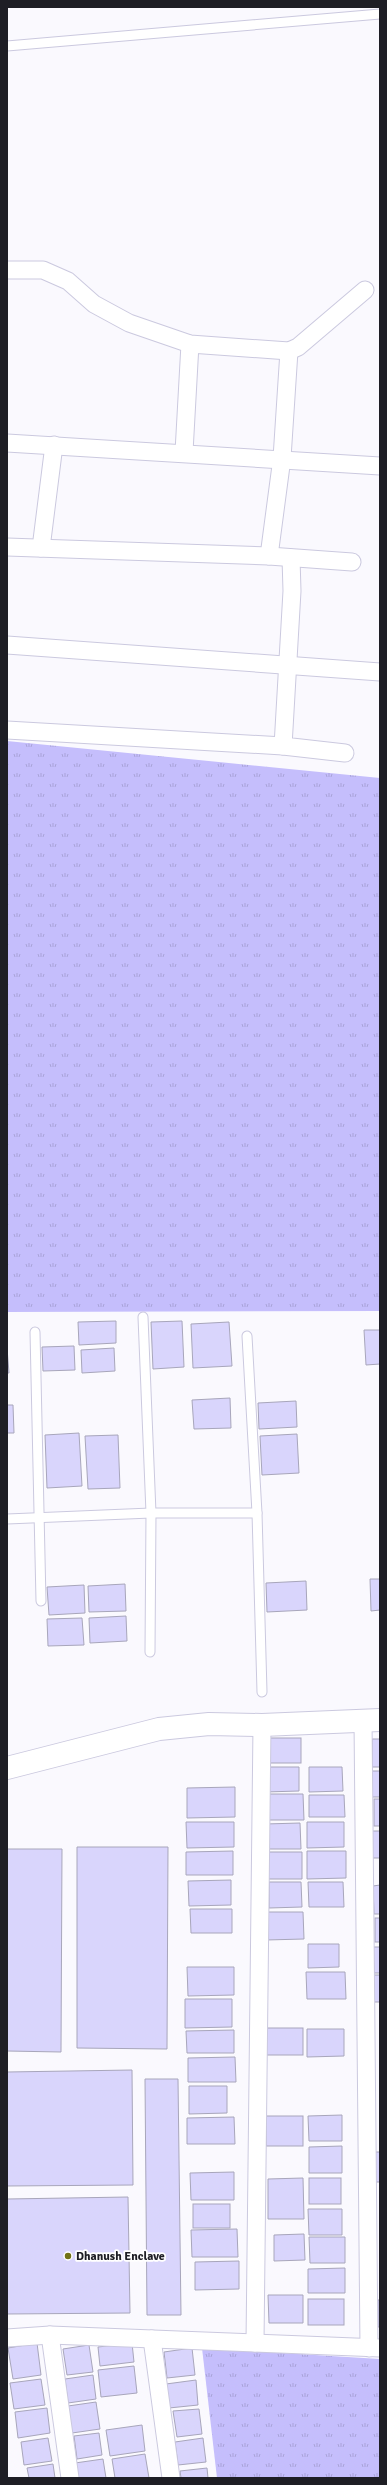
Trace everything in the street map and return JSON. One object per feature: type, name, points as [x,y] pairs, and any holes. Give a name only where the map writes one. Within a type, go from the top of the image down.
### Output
[{"type":"street","points":[[7,270],[43,270],[68,281],[94,304],[129,323],[190,344],[289,351],[298,347],[365,290]]},
{"type":"street","points":[[184,452],[190,344]]},
{"type":"street","points":[[269,556],[282,458],[289,351]]},
{"type":"street","points":[[7,442],[282,458],[380,466]]},
{"type":"street","points":[[41,548],[54,445]]},
{"type":"street","points":[[7,547],[269,556],[352,562]]},
{"type":"street","points":[[283,746],[292,591],[291,558]]},
{"type":"street","points":[[7,645],[288,664],[380,672]]},
{"type":"street","points":[[7,730],[283,746],[345,753]]},
{"type":"street","points":[[7,1768],[159,1729],[209,1724],[262,1725],[372,1720],[374,2348],[50,2335],[7,2338]]},
{"type":"street","points":[[255,2343],[262,1725]]},
{"type":"street","points":[[50,2335],[70,2478]]},
{"type":"street","points":[[152,2339],[171,2478]]},
{"type":"lane","points":[[7,46],[380,14]]},
{"type":"lane","points":[[143,1317],[151,1513],[150,1652]]},
{"type":"lane","points":[[35,1332],[42,1600]]},
{"type":"lane","points":[[247,1336],[257,1513],[262,1692]]},
{"type":"lane","points":[[7,1519],[151,1513],[257,1513]]},
{"type":"green space","points":[[7,741],[380,778],[380,1311],[7,1312]]},
{"type":"green space","points":[[202,2348],[380,2359],[380,2478],[217,2478]]},
{"type":"building","points":[[116,1321],[116,1343],[79,1345],[78,1322]]},
{"type":"building","points":[[182,1321],[184,1367],[153,1369],[151,1322]]},
{"type":"building","points":[[229,1322],[232,1366],[193,1368],[191,1324]]},
{"type":"building","points":[[364,1330],[380,1330],[380,1364],[366,1365]]},
{"type":"building","points":[[74,1346],[75,1370],[43,1371],[42,1347]]},
{"type":"building","points":[[7,1348],[9,1373],[7,1373]]},
{"type":"building","points":[[114,1348],[115,1371],[82,1373],[81,1350]]},
{"type":"building","points":[[230,1398],[231,1428],[194,1429],[192,1400]]},
{"type":"building","points":[[296,1401],[297,1427],[259,1429],[258,1403]]},
{"type":"building","points":[[7,1405],[13,1405],[14,1433],[7,1433]]},
{"type":"building","points":[[79,1433],[82,1486],[47,1488],[45,1435]]},
{"type":"building","points":[[297,1434],[299,1473],[262,1475],[260,1436]]},
{"type":"building","points":[[118,1435],[120,1488],[88,1489],[85,1436]]},
{"type":"building","points":[[370,1579],[380,1579],[380,1610],[371,1611]]},
{"type":"building","points":[[306,1581],[307,1610],[267,1612],[266,1583]]},
{"type":"building","points":[[125,1584],[126,1611],[89,1612],[88,1586]]},
{"type":"building","points":[[84,1585],[85,1613],[49,1615],[47,1587]]},
{"type":"building","points":[[126,1616],[127,1641],[90,1643],[89,1618]]},
{"type":"building","points":[[82,1618],[84,1645],[48,1646],[47,1619]]},
{"type":"building","points":[[267,1738],[301,1738],[301,1763],[267,1763]]},
{"type":"building","points":[[372,1739],[380,1739],[380,1767],[372,1767]]},
{"type":"building","points":[[265,1767],[299,1767],[299,1791],[265,1792]]},
{"type":"building","points":[[309,1767],[342,1767],[343,1791],[309,1792]]},
{"type":"building","points":[[372,1771],[380,1771],[380,1797],[372,1797]]},
{"type":"building","points":[[235,1787],[235,1817],[187,1818],[187,1788]]},
{"type":"building","points":[[268,1794],[303,1794],[304,1820],[268,1820]]},
{"type":"building","points":[[309,1795],[344,1795],[345,1817],[309,1817]]},
{"type":"building","points":[[374,1799],[380,1799],[380,1826],[374,1826]]},
{"type":"building","points":[[186,1822],[234,1822],[234,1847],[187,1848]]},
{"type":"building","points":[[307,1822],[344,1822],[344,1847],[307,1848]]},
{"type":"building","points":[[300,1823],[301,1849],[266,1849],[265,1824]]},
{"type":"building","points":[[371,1831],[380,1831],[380,1858],[372,1858]]},
{"type":"building","points":[[77,1847],[168,1847],[167,2049],[77,2048]]},
{"type":"building","points":[[7,1849],[62,1849],[61,2052],[7,2051]]},
{"type":"building","points":[[233,1851],[233,1875],[186,1875],[186,1852]]},
{"type":"building","points":[[307,1851],[346,1851],[346,1878],[307,1879]]},
{"type":"building","points":[[265,1852],[302,1852],[302,1879],[266,1879]]},
{"type":"building","points":[[231,1880],[231,1905],[189,1906],[188,1881]]},
{"type":"building","points":[[269,1882],[301,1882],[302,1907],[269,1908]]},
{"type":"building","points":[[308,1882],[343,1882],[344,1907],[309,1907]]},
{"type":"building","points":[[380,1885],[380,1914],[374,1914],[373,1886]]},
{"type":"building","points":[[190,1909],[232,1909],[232,1933],[191,1933]]},
{"type":"building","points":[[265,1912],[303,1912],[304,1939],[266,1940]]},
{"type":"building","points":[[375,1918],[380,1918],[380,1942],[375,1942]]},
{"type":"building","points":[[308,1944],[339,1944],[339,1967],[308,1968]]},
{"type":"building","points":[[373,1947],[380,1947],[380,1973],[374,1973]]},
{"type":"building","points":[[187,1967],[234,1967],[234,1995],[188,1996]]},
{"type":"building","points":[[306,1972],[345,1972],[346,1999],[307,1999]]},
{"type":"building","points":[[373,1975],[380,1975],[380,2002],[374,2002]]},
{"type":"building","points":[[185,1999],[232,1999],[232,2027],[185,2028]]},
{"type":"building","points":[[266,2028],[303,2028],[303,2055],[266,2055]]},
{"type":"building","points":[[307,2029],[344,2029],[344,2056],[307,2057]]},
{"type":"building","points":[[234,2030],[234,2053],[187,2053],[186,2031]]},
{"type":"building","points":[[235,2057],[236,2082],[188,2082],[188,2058]]},
{"type":"building","points":[[132,2070],[133,2185],[7,2186],[7,2072]]},
{"type":"building","points":[[145,2079],[178,2079],[181,2315],[147,2315]]},
{"type":"building","points":[[189,2086],[227,2086],[227,2113],[189,2114]]},
{"type":"building","points":[[342,2115],[342,2141],[309,2141],[308,2116]]},
{"type":"building","points":[[266,2116],[303,2116],[303,2146],[266,2146]]},
{"type":"building","points":[[234,2117],[235,2144],[187,2144],[187,2118]]},
{"type":"building","points":[[342,2146],[342,2173],[309,2173],[309,2147]]},
{"type":"building","points":[[373,2152],[380,2152],[380,2182],[374,2182]]},
{"type":"building","points":[[234,2172],[234,2200],[191,2200],[190,2173]]},
{"type":"building","points":[[303,2178],[304,2219],[268,2219],[268,2179]]},
{"type":"building","points":[[309,2178],[341,2178],[341,2204],[309,2204]]},
{"type":"building","name":"Dhanush Enclave","points":[[128,2197],[130,2313],[7,2314],[7,2199]]},
{"type":"building","points":[[193,2204],[230,2204],[230,2228],[193,2228]]},
{"type":"building","points":[[308,2209],[342,2209],[342,2235],[309,2235]]},
{"type":"building","points":[[237,2229],[238,2257],[192,2257],[191,2230]]},
{"type":"building","points":[[304,2234],[305,2260],[274,2261],[274,2235]]},
{"type":"building","points":[[309,2237],[345,2237],[345,2263],[310,2263]]},
{"type":"building","points":[[239,2261],[239,2289],[195,2290],[195,2262]]},
{"type":"building","points":[[345,2268],[345,2293],[308,2293],[308,2269]]},
{"type":"building","points":[[268,2295],[303,2295],[303,2323],[269,2323]]},
{"type":"building","points":[[308,2299],[344,2299],[344,2325],[308,2325]]},
{"type":"building","points":[[378,2300],[380,2300],[380,2327],[378,2327]]},
{"type":"building","points":[[37,2343],[41,2375],[13,2379],[8,2348]]},
{"type":"building","points":[[132,2343],[134,2362],[100,2366],[98,2347]]},
{"type":"building","points":[[89,2345],[93,2372],[67,2375],[63,2349]]},
{"type":"building","points":[[192,2348],[195,2375],[167,2378],[164,2352]]},
{"type":"building","points":[[134,2366],[137,2393],[101,2397],[98,2370]]},
{"type":"building","points":[[93,2375],[96,2399],[68,2403],[65,2379]]},
{"type":"building","points":[[41,2379],[45,2405],[14,2409],[10,2383]]},
{"type":"building","points":[[196,2380],[198,2405],[169,2408],[166,2384]]},
{"type":"building","points":[[96,2402],[100,2429],[72,2433],[68,2406]]},
{"type":"building","points":[[47,2408],[50,2433],[18,2438],[15,2412]]},
{"type":"building","points":[[199,2409],[202,2434],[177,2437],[173,2411]]},
{"type":"building","points":[[142,2425],[145,2451],[110,2456],[106,2430]]},
{"type":"building","points":[[99,2433],[102,2455],[77,2459],[74,2436]]},
{"type":"building","points":[[48,2438],[52,2461],[24,2465],[21,2442]]},
{"type":"building","points":[[203,2438],[206,2462],[178,2465],[175,2442]]},
{"type":"building","points":[[145,2454],[149,2478],[115,2478],[112,2459]]},
{"type":"building","points":[[103,2459],[106,2478],[77,2478],[75,2463]]},
{"type":"building","points":[[53,2464],[55,2478],[29,2478],[27,2468]]},
{"type":"building","points":[[207,2468],[208,2478],[181,2478],[180,2471]]},
{"type":"place","name":"Dhanush Enclave","points":[[68,2256]]}]
